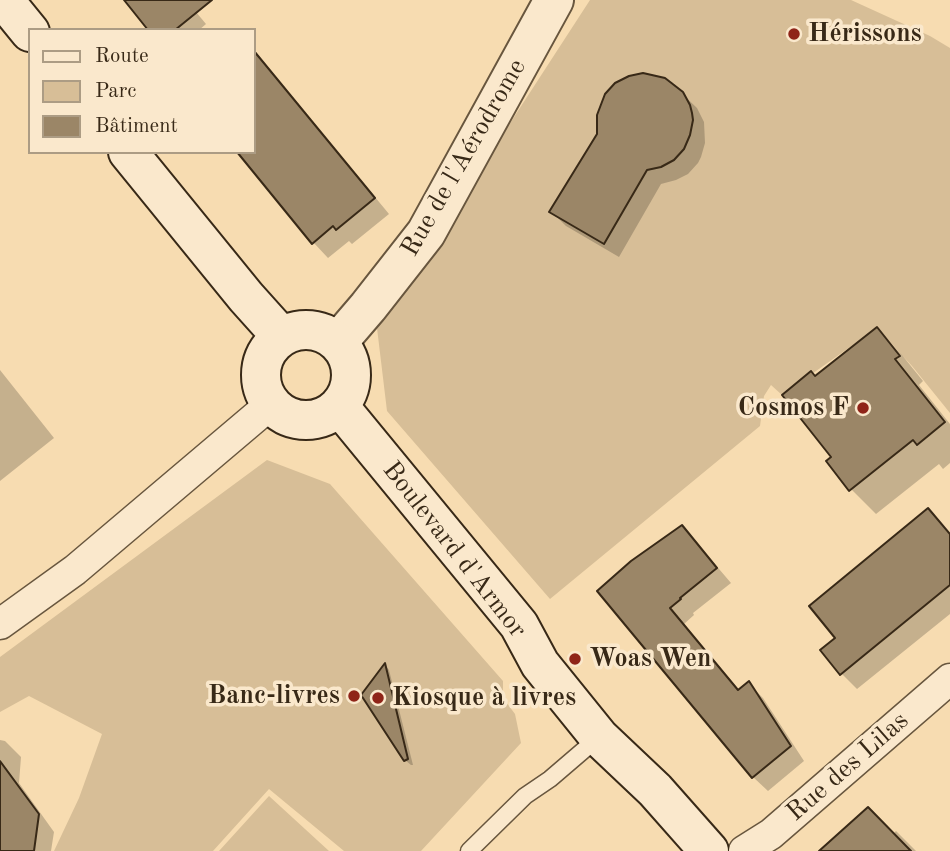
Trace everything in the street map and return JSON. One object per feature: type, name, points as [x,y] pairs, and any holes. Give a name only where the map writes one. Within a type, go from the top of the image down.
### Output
[{"type":"main road","points":[[4,0],[28,30]]},
{"type":"main road","name":"Rue de l'Aérodrome","points":[[338,342],[426,233],[554,0]]},
{"type":"main road","points":[[130,154],[281,336]]},
{"type":"main road","points":[[310,329],[325,333],[338,342],[351,367],[347,395],[339,407],[327,415],[304,420],[283,414],[271,404],[263,391],[260,376],[262,360],[270,346],[281,336],[295,330],[310,329]]},
{"type":"main road","name":"Boulevard d'Armor","points":[[339,407],[519,625],[540,664],[599,737],[655,790],[709,851]]},
{"type":"street","points":[[0,624],[75,570],[271,404]]},
{"type":"street","name":"Rue des Lilas","points":[[744,851],[771,834],[950,679]]},
{"type":"lane","points":[[469,851],[525,796],[550,779],[599,737]]},
{"type":"green space","points":[[590,0],[851,0],[950,48],[950,413],[877,328],[782,395],[771,385],[764,396],[760,426],[550,599],[387,411],[377,328]]},
{"type":"green space","points":[[267,460],[330,484],[503,681],[503,698],[515,714],[521,743],[421,851],[344,851],[269,789],[213,851],[54,851],[79,798],[102,734],[29,696],[0,712],[0,657]]},
{"type":"green space","points":[[269,796],[329,851],[219,851]]},
{"type":"building","points":[[124,0],[212,0],[177,28],[146,28]]},
{"type":"building","points":[[256,53],[375,198],[336,230],[333,226],[312,244],[239,154],[256,154]]},
{"type":"building","points":[[643,73],[665,78],[683,92],[692,113],[690,135],[684,149],[674,160],[647,170],[604,244],[549,212],[597,134],[597,115],[605,94],[615,83]]},
{"type":"building","name":"Cosmos F","points":[[877,327],[900,356],[895,359],[945,422],[917,445],[913,440],[849,491],[826,461],[831,457],[782,395],[811,371],[815,376]]},
{"type":"building","points":[[928,508],[950,534],[950,585],[840,675],[820,650],[835,638],[809,606]]},
{"type":"building","points":[[682,525],[717,568],[670,608],[738,690],[749,681],[791,746],[752,778],[597,591],[631,561]]},
{"type":"building","points":[[385,663],[408,759],[404,761],[361,695]]},
{"type":"building","points":[[0,761],[39,814],[34,851],[0,851]]},
{"type":"building","points":[[868,807],[911,851],[819,851]]},
{"type":"place","name":"Hérissons","points":[[794,34]]},
{"type":"place","name":"Cosmos F","points":[[863,408]]},
{"type":"place","name":"Woas Wen","points":[[575,659]]},
{"type":"place","name":"Banc-livres","points":[[354,696]]},
{"type":"place","name":"Kiosque à livres","points":[[378,698]]}]
